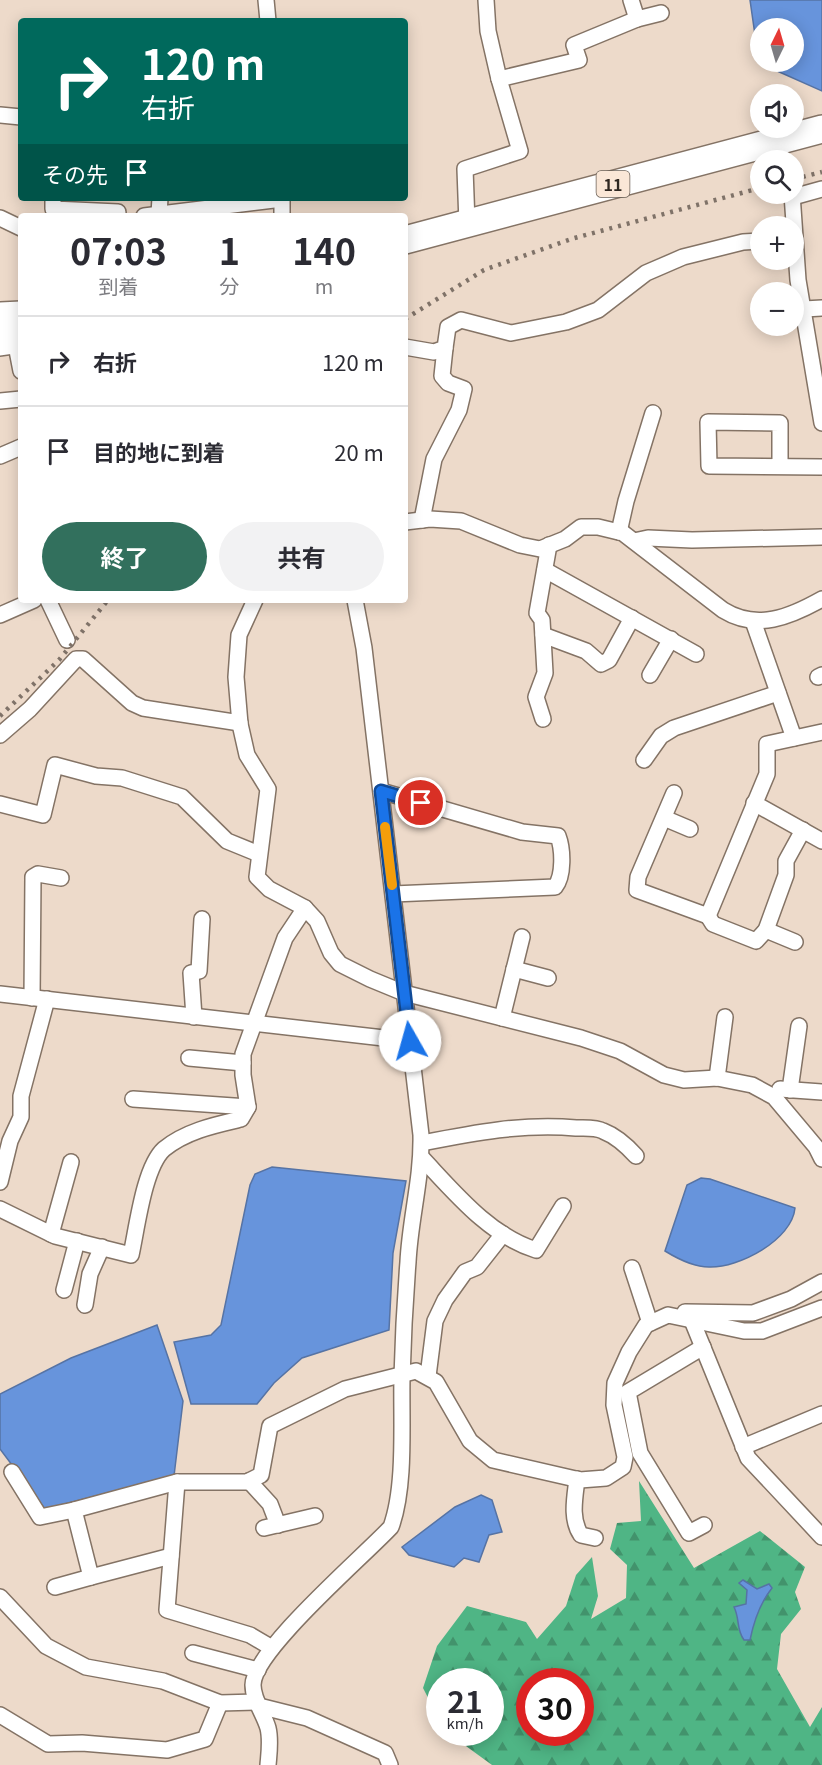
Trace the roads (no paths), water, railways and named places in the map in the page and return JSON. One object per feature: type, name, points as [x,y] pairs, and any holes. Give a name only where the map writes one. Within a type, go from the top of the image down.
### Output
[{"type":"highway","name":"11","points":[[408,239],[822,129]]},
{"type":"highway","name":"11","points":[[804,153],[822,148]]},
{"type":"highway","name":"11","points":[[408,257],[750,167]]},
{"type":"highway","points":[[0,316],[14,334]]},
{"type":"street","points":[[266,0],[268,18]]},
{"type":"street","points":[[467,223],[465,169],[520,151],[488,31],[486,0]]},
{"type":"street","points":[[631,0],[637,19]]},
{"type":"street","points":[[499,79],[579,60],[574,45],[637,19],[661,13]]},
{"type":"street","points":[[0,115],[18,117]]},
{"type":"street","points":[[804,193],[822,189]]},
{"type":"street","points":[[53,201],[53,209],[118,212]]},
{"type":"street","points":[[160,213],[203,203],[235,201]]},
{"type":"street","points":[[793,204],[798,280]]},
{"type":"street","points":[[0,218],[18,227]]},
{"type":"street","points":[[422,520],[434,459],[459,410],[464,390],[448,383],[442,376],[448,327],[453,322],[470,321],[511,333],[566,322],[598,310],[645,273],[683,257],[750,242]]},
{"type":"street","points":[[790,270],[798,280]]},
{"type":"street","points":[[821,414],[804,309],[822,308]]},
{"type":"street","points":[[14,334],[18,355]]},
{"type":"street","points":[[408,348],[434,352],[445,348]]},
{"type":"street","points":[[0,401],[18,399]]},
{"type":"street","points":[[619,532],[626,501],[653,414]]},
{"type":"street","points":[[780,466],[780,423],[708,423],[709,466],[822,467]]},
{"type":"street","points":[[0,456],[18,448]]},
{"type":"street","points":[[408,522],[461,520],[520,545],[540,549],[565,539],[581,527],[598,527],[619,532],[634,541],[723,610],[734,617],[753,621],[774,621],[822,599]]},
{"type":"street","points":[[634,541],[648,538],[692,540],[822,537]]},
{"type":"street","points":[[543,719],[536,697],[545,673],[542,620],[537,613],[549,545]]},
{"type":"street","points":[[544,570],[696,654]]},
{"type":"street","points":[[0,615],[27,603]]},
{"type":"street","points":[[49,603],[66,640]]},
{"type":"street","points":[[254,603],[239,635],[236,677],[240,723],[246,755],[268,789],[257,877],[262,884],[305,908],[317,921],[324,941],[340,964],[404,993],[620,1051],[664,1075],[684,1080],[717,1078],[752,1085],[774,1097],[816,1146],[822,1159]]},
{"type":"street","points":[[268,1765],[268,1730],[253,1684],[258,1670],[272,1648],[391,1527],[395,1514],[402,1442],[402,1375],[410,1232],[419,1192],[422,1150],[364,648],[356,603]]},
{"type":"street","points":[[543,635],[586,651],[601,664],[609,660],[632,618]]},
{"type":"street","points":[[753,621],[794,738]]},
{"type":"street","points":[[650,675],[671,639]]},
{"type":"street","points":[[0,735],[30,709],[76,659],[83,659],[132,703],[143,708],[240,723]]},
{"type":"street","points":[[644,760],[660,736],[674,728],[778,693]]},
{"type":"street","points":[[708,916],[767,774],[767,744],[822,732]]},
{"type":"street","points":[[0,804],[43,815],[55,765],[96,776],[122,778],[182,797],[227,840],[259,854]]},
{"type":"street","points":[[381,791],[522,832],[558,836],[561,845],[560,881],[555,887],[393,894]]},
{"type":"street","points":[[674,793],[638,877],[637,890],[708,916],[713,924],[756,941],[766,930],[786,875],[786,861],[803,830]]},
{"type":"street","points":[[754,803],[822,841]]},
{"type":"street","points":[[664,818],[690,829]]},
{"type":"street","points":[[0,1182],[10,1141],[21,1117],[21,1096],[40,998],[33,877],[38,874],[61,878]]},
{"type":"street","points":[[0,1209],[51,1234],[131,1255],[150,1175],[162,1151],[201,1129],[241,1119],[248,1107],[243,1063],[254,1024],[263,1006],[285,938],[305,908]]},
{"type":"street","points":[[194,1017],[191,973],[200,971],[202,919]]},
{"type":"street","points":[[766,930],[795,942]]},
{"type":"street","points":[[502,1018],[522,937]]},
{"type":"street","points":[[514,969],[548,978]]},
{"type":"street","points":[[0,994],[410,1041]]},
{"type":"street","points":[[717,1078],[725,1017]]},
{"type":"street","points":[[790,1090],[799,1026]]},
{"type":"street","points":[[189,1058],[243,1063]]},
{"type":"street","points":[[765,1092],[790,1090],[822,1092]]},
{"type":"street","points":[[133,1099],[248,1107]]},
{"type":"street","points":[[422,1150],[478,1132],[538,1126],[602,1130],[626,1145],[636,1156]]},
{"type":"street","points":[[422,1150],[462,1200],[503,1234],[536,1250],[563,1206]]},
{"type":"street","points":[[51,1234],[71,1162]]},
{"type":"street","points":[[428,1376],[435,1321],[445,1300],[465,1272],[477,1267],[503,1234]]},
{"type":"street","points":[[64,1290],[77,1241]]},
{"type":"street","points":[[85,1305],[90,1274],[102,1247]]},
{"type":"street","points":[[632,1268],[650,1323]]},
{"type":"street","points":[[12,1472],[40,1517],[177,1482],[249,1481],[261,1475],[270,1426],[345,1389],[416,1371],[436,1382],[470,1441],[493,1460],[577,1479],[606,1478],[623,1467],[625,1456],[615,1405],[615,1383],[629,1352],[650,1323],[691,1310],[753,1313],[791,1299],[822,1282]]},
{"type":"street","points":[[671,1316],[691,1318],[744,1331],[762,1331],[822,1308]]},
{"type":"street","points":[[691,1318],[748,1458],[815,1520],[822,1537]]},
{"type":"street","points":[[703,1347],[628,1392],[640,1453],[689,1533],[704,1525]]},
{"type":"street","points":[[743,1447],[822,1414]]},
{"type":"street","points":[[577,1479],[574,1505],[576,1528],[581,1535],[595,1538]]},
{"type":"street","points":[[249,1481],[270,1504],[271,1526],[315,1516]]},
{"type":"street","points":[[177,1482],[167,1610],[250,1635],[272,1648]]},
{"type":"street","points":[[74,1510],[91,1577]]},
{"type":"street","points":[[55,1587],[171,1556]]},
{"type":"street","points":[[0,1597],[46,1646],[86,1667],[163,1681],[220,1703],[258,1704],[307,1718],[386,1754],[390,1765]]},
{"type":"street","points":[[193,1653],[258,1670]]},
{"type":"street","points":[[0,1715],[48,1744],[82,1743],[167,1750],[205,1739],[220,1703]]},
{"type":"water","points":[[750,0],[822,0],[822,91],[779,72],[804,72],[804,18],[753,18]]},
{"type":"water","points":[[272,1167],[406,1181],[393,1253],[389,1330],[302,1358],[274,1383],[257,1404],[191,1404],[174,1342],[211,1335],[221,1325],[250,1185],[255,1174]]},
{"type":"water","points":[[701,1178],[795,1208],[792,1220],[785,1231],[774,1241],[762,1250],[735,1263],[709,1267],[697,1266],[680,1260],[665,1251],[687,1185]]},
{"type":"water","points":[[157,1325],[183,1401],[174,1476],[45,1509],[0,1449],[0,1394],[71,1358]]},
{"type":"water","points":[[481,1495],[492,1500],[502,1532],[489,1535],[479,1562],[464,1558],[454,1567],[409,1555],[402,1547],[455,1507]]},
{"type":"water","points":[[743,1580],[757,1589],[769,1584],[772,1588],[758,1612],[750,1640],[744,1640],[742,1636],[734,1607],[746,1604],[747,1590],[739,1583]]},
{"type":"railway","points":[[804,176],[822,172]]},
{"type":"railway","points":[[408,317],[484,270],[571,239],[750,191]]},
{"type":"railway","points":[[0,716],[59,660],[106,603]]}]
